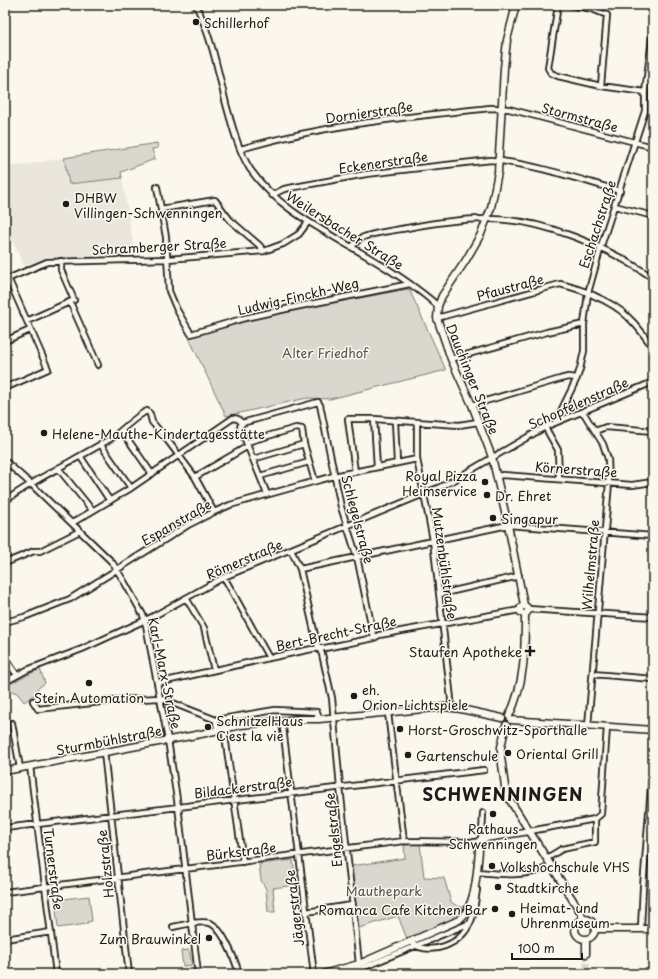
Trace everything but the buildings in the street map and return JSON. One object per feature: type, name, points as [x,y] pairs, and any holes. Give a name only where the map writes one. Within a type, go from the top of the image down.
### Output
[{"type":"main road","name":"Dauchinger Straße","points":[[510,718],[524,667],[524,610],[519,576],[492,457],[472,404],[451,359],[437,318],[438,306],[442,296],[470,253],[487,219],[496,187],[507,40],[516,5]]},
{"type":"main road","name":"Sturmbühlstraße","points":[[5,771],[224,729],[282,720],[333,718],[433,708],[452,708],[473,711],[502,718]]},
{"type":"main road","points":[[506,725],[502,723],[502,718],[506,715],[510,718],[588,726],[653,730]]},
{"type":"main road","points":[[510,718],[510,724],[506,725],[501,747],[506,794],[581,913],[583,920]]},
{"type":"main road","points":[[327,974],[359,966],[409,942],[453,924],[467,913],[473,897],[478,872],[481,839],[530,832]]},
{"type":"main road","points":[[583,920],[590,920],[596,929],[592,937],[586,940],[579,937],[575,931],[577,924],[583,920]]},
{"type":"main road","points":[[596,929],[653,929]]},
{"type":"main road","points":[[586,940],[586,954]]},
{"type":"street","name":"Weilersbacher Straße","points":[[196,5],[208,34],[234,133],[250,169],[272,195],[280,202],[308,222],[352,247],[410,284],[438,306]]},
{"type":"street","points":[[558,5],[548,68],[551,73],[601,86],[645,92]]},
{"type":"street","points":[[571,5],[592,9],[607,15],[601,86]]},
{"type":"street","name":"Eschachstraße","points":[[557,421],[577,378],[584,351],[584,324],[588,293],[645,111],[645,92],[652,50],[653,32]]},
{"type":"street","name":"Stormstraße","points":[[501,108],[653,147]]},
{"type":"street","name":"Dornierstraße","points":[[241,149],[303,133],[357,124],[445,113],[501,108]]},
{"type":"street","name":"Eckenerstraße","points":[[272,195],[284,189],[366,174],[491,160],[499,160],[546,170],[620,191]]},
{"type":"street","points":[[157,187],[168,259]]},
{"type":"street","points":[[161,209],[214,200],[230,220],[264,251]]},
{"type":"street","points":[[615,206],[653,216]]},
{"type":"street","points":[[352,247],[361,238],[374,234],[452,220],[487,219],[523,223],[549,228],[601,248],[632,263],[653,278]]},
{"type":"street","name":"Schramberger Straße","points":[[7,279],[46,262],[168,259],[264,251],[283,244],[299,234],[308,222]]},
{"type":"street","name":"Ludwig-Finckh-Weg","points":[[168,259],[169,291],[191,334],[245,318],[295,306],[410,284]]},
{"type":"street","points":[[27,321],[74,300],[61,270],[61,261]]},
{"type":"street","points":[[5,388],[48,369],[7,279]]},
{"type":"street","name":"Pfaustraße","points":[[437,318],[560,284],[574,287],[588,293],[608,302],[623,312],[642,332],[653,348]]},
{"type":"street","points":[[70,302],[98,365]]},
{"type":"street","points":[[451,359],[547,332],[584,324]]},
{"type":"street","points":[[5,340],[30,330]]},
{"type":"street","points":[[472,404],[568,377],[577,378]]},
{"type":"street","name":"Schopfelenstraße","points":[[492,457],[557,421],[583,412],[653,382]]},
{"type":"street","name":"Schlegelstraße","points":[[242,423],[318,402],[320,405],[341,507],[357,556],[374,638]]},
{"type":"street","points":[[5,501],[22,488],[101,445],[122,431],[141,414],[147,412],[150,414],[152,422],[195,477],[214,512]]},
{"type":"street","name":"Wilhelmstraße","points":[[583,412],[603,444],[608,459],[609,483],[588,726]]},
{"type":"street","points":[[72,523],[131,488],[233,418],[238,419],[242,423],[240,427],[267,494]]},
{"type":"street","points":[[355,472],[348,419],[374,419],[459,425],[478,422]]},
{"type":"street","points":[[374,419],[377,467]]},
{"type":"street","points":[[396,421],[398,463]]},
{"type":"street","name":"Mutzenbühlstraße","points":[[417,422],[417,459],[433,540],[452,708]]},
{"type":"street","points":[[545,427],[558,450],[559,479]]},
{"type":"street","points":[[595,431],[606,427],[653,431]]},
{"type":"street","points":[[195,477],[247,444],[296,428],[302,429],[304,444],[315,482]]},
{"type":"street","points":[[122,431],[152,474]]},
{"type":"street","points":[[253,459],[304,444]]},
{"type":"street","points":[[101,445],[131,488]]},
{"type":"street","points":[[80,456],[110,501]]},
{"type":"street","name":"Römerstraße","points":[[7,681],[17,675],[82,649],[144,620],[224,577],[424,494],[454,480],[492,457]]},
{"type":"street","name":"Espanstraße","points":[[5,622],[24,617],[70,599],[188,525],[230,505],[334,476],[417,459]]},
{"type":"street","name":"Karl-Marx-Straße","points":[[5,461],[31,484],[105,556],[117,570],[143,615],[168,740],[178,806],[198,974]]},
{"type":"street","points":[[260,476],[309,462]]},
{"type":"street","points":[[58,468],[92,510]]},
{"type":"street","name":"Körnerstraße","points":[[497,476],[504,475],[632,485],[653,482]]},
{"type":"street","points":[[300,569],[508,525],[653,536]]},
{"type":"street","points":[[5,563],[34,551],[40,551],[80,531]]},
{"type":"street","name":"Engelstraße","points":[[291,550],[300,569],[317,644],[322,654],[332,698],[346,849],[361,974]]},
{"type":"street","points":[[440,594],[519,576]]},
{"type":"street","points":[[224,577],[268,658]]},
{"type":"street","points":[[186,598],[204,628],[214,670]]},
{"type":"street","name":"Bert-Brecht-Straße","points":[[157,683],[268,658],[374,638],[379,635],[524,610],[653,617]]},
{"type":"street","points":[[5,658],[17,675]]},
{"type":"street","points":[[593,674],[653,679]]},
{"type":"street","points":[[33,701],[38,709],[119,700],[160,698],[216,720],[275,710],[317,712],[319,719]]},
{"type":"street","points":[[388,713],[404,841]]},
{"type":"street","points":[[216,720],[217,731]]},
{"type":"street","name":"Jägerstraße","points":[[282,720],[314,974]]},
{"type":"street","points":[[12,723],[20,768]]},
{"type":"street","points":[[530,832],[595,819],[601,814],[607,727]]},
{"type":"street","points":[[224,729],[243,862]]},
{"type":"street","name":"Holzstraße","points":[[104,752],[129,974]]},
{"type":"street","points":[[641,928],[653,762]]},
{"type":"street","name":"Turnerstraße","points":[[30,766],[56,974]]},
{"type":"street","name":"Bildackerstraße","points":[[5,828],[484,770]]},
{"type":"street","points":[[481,839],[483,813]]},
{"type":"street","points":[[547,858],[562,848],[595,842],[595,819]]},
{"type":"street","name":"Bürkstraße","points":[[5,892],[404,841],[476,842],[481,839]]},
{"type":"street","points":[[409,942],[415,946],[428,949],[446,945],[461,936],[471,920],[478,872],[518,874],[546,869],[552,866]]},
{"type":"street","points":[[471,920],[473,897]]},
{"type":"street","points":[[306,912],[352,905]]},
{"type":"street","points":[[343,974],[359,966],[415,946],[471,920]]},
{"type":"street","points":[[173,927],[191,922],[210,923],[217,928],[234,956],[239,974]]},
{"type":"street","points":[[5,939],[51,932]]},
{"type":"shaded area","name":"DHBW Villingen-Schwenningen","points":[[64,158],[69,184],[122,178],[134,249],[121,250],[121,256],[48,258],[24,266],[5,224],[5,168]]},
{"type":"green space","points":[[157,143],[158,148],[152,149],[155,159],[121,172],[122,178],[69,184],[64,158]]},
{"type":"green space","name":"Alter Friedhof","points":[[409,289],[446,370],[330,399],[307,398],[226,416],[189,338],[243,321],[298,309]]},
{"type":"green space","points":[[40,669],[45,683],[37,689],[37,693],[24,702],[17,693],[8,690],[5,692],[5,686]]},
{"type":"green space","name":"Mauthepark","points":[[420,844],[424,877],[444,878],[451,902],[457,906],[463,907],[448,923],[407,939],[398,916],[359,928],[351,866],[405,858],[404,845]]},
{"type":"green space","points":[[293,860],[296,885],[273,888],[275,912],[268,912],[266,889],[261,880],[259,864]]},
{"type":"green space","points":[[89,896],[92,921],[87,922],[87,924],[58,928],[55,900]]},
{"type":"green space","points":[[189,950],[192,965],[183,966],[181,951]]},
{"type":"tunnel","points":[[586,954],[587,974]]},
{"type":"place","name":"Schillerhof","points":[[196,22]]},
{"type":"place","name":"DHBW Villingen-Schwenningen","points":[[66,204]]},
{"type":"place","name":"Helene-Mauthe-Kindertagesstätte","points":[[44,433]]},
{"type":"place","name":"Royal Pizza Heimservice","points":[[485,482]]},
{"type":"place","name":"Dr. Ehret","points":[[487,495]]},
{"type":"place","name":"Singapur","points":[[493,518]]},
{"type":"place","name":"Staufen Apotheke","points":[[530,651]]},
{"type":"place","name":"Stein Automation","points":[[89,683]]},
{"type":"place","name":"eh. Orion-Lichtspiele","points":[[354,696]]},
{"type":"place","name":"SchnitzelHaus C'est la vie","points":[[208,727]]},
{"type":"place","name":"Horst-Groschwitz-Sporthalle","points":[[400,729]]},
{"type":"place","name":"Oriental Grill","points":[[508,753]]},
{"type":"place","name":"Gartenschule","points":[[408,755]]},
{"type":"place","name":"Rathaus Schwenningen","points":[[493,814]]},
{"type":"place","name":"Volkshochschule VHS","points":[[492,866]]},
{"type":"place","name":"Stadtkirche","points":[[498,887]]},
{"type":"place","name":"Romanca Cafe Kitchen Bar","points":[[495,909]]},
{"type":"place","name":"Heimat- und Uhrenmuseum","points":[[512,914]]},
{"type":"place","name":"Zum Brauwinkel","points":[[209,938]]},
{"type":"district","name":"SCHWENNINGEN","points":[[503,794]]}]
